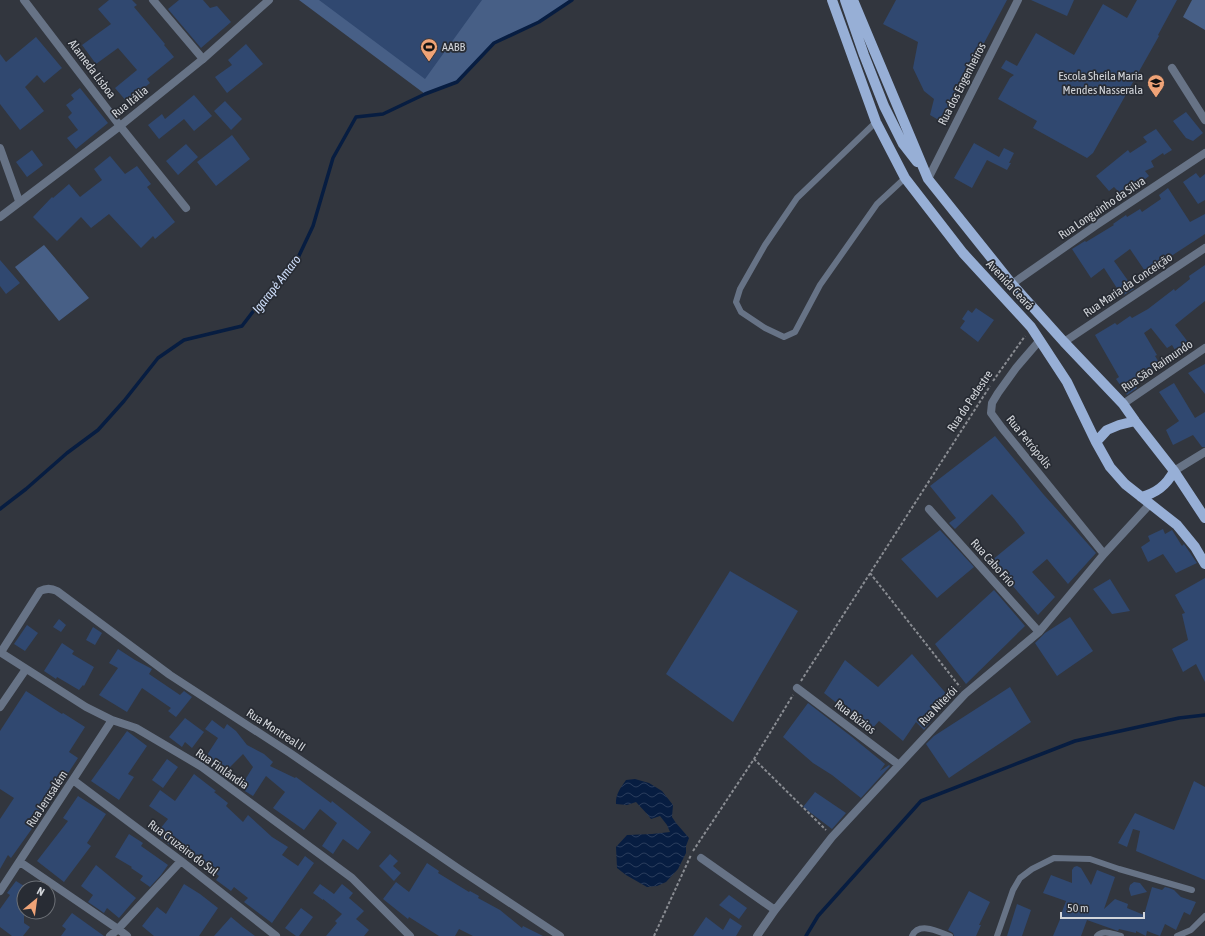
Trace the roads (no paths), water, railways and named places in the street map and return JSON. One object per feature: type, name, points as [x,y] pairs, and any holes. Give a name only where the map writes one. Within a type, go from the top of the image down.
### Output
[{"type":"main road","name":"Avenida Ceará","points":[[832,0],[876,122],[905,178],[963,253],[1031,327],[1067,382],[1096,442],[1110,467],[1125,484],[1177,525],[1195,547],[1205,564]]},
{"type":"main road","points":[[845,0],[864,55],[894,128],[903,144],[926,176]]},
{"type":"main road","name":"Avenida Ceará","points":[[852,0],[926,176],[1012,284],[1064,342],[1123,404],[1135,422],[1174,471],[1205,518]]},
{"type":"main road","points":[[1096,442],[1108,430],[1119,425],[1135,422]]},
{"type":"main road","points":[[1141,497],[1152,494],[1162,488],[1170,480],[1174,471]]},
{"type":"street","name":"Alameda Lisboa","points":[[24,0],[120,126],[186,208]]},
{"type":"street","points":[[153,0],[203,59]]},
{"type":"street","name":"Rua Itália","points":[[0,217],[120,126],[203,59],[269,0]]},
{"type":"street","name":"Rua dos Engenheiros","points":[[926,176],[1018,0]]},
{"type":"street","points":[[1172,68],[1205,120]]},
{"type":"street","points":[[0,148],[20,201]]},
{"type":"street","name":"Rua Longuinho da Silva","points":[[1012,284],[1095,226],[1205,153]]},
{"type":"street","name":"Rua Maria da Conceição","points":[[1064,342],[1205,248]]},
{"type":"street","name":"Rua Petrópolis","points":[[1040,340],[1016,368],[998,393],[992,403],[991,413],[1104,554]]},
{"type":"street","name":"Rua São Raimundo","points":[[1123,404],[1205,348]]},
{"type":"street","points":[[1174,471],[1205,452]]},
{"type":"street","name":"Rua Niterói","points":[[757,936],[775,910],[832,837],[965,694],[1039,632],[1104,554],[1150,504]]},
{"type":"street","name":"Rua Cabo Frio","points":[[929,509],[1039,632]]},
{"type":"street","name":"Rua Montreal II","points":[[0,652],[40,591],[45,588],[57,591],[170,675],[290,753],[459,869],[560,936]]},
{"type":"street","name":"Rua Finlândia","points":[[0,652],[86,707],[112,720],[136,728],[202,768],[352,878],[410,936]]},
{"type":"street","points":[[0,707],[26,669]]},
{"type":"street","name":"Rua Búzios","points":[[797,688],[899,765]]},
{"type":"street","name":"Rua Jerusalém","points":[[0,891],[112,720]]},
{"type":"street","name":"Rua Cruzeiro do Sul","points":[[73,780],[181,861],[276,936]]},
{"type":"street","points":[[701,858],[775,910]]},
{"type":"street","points":[[110,936],[181,861]]},
{"type":"street","points":[[20,862],[127,936]]},
{"type":"lane","points":[[876,122],[797,198],[765,245],[740,289],[736,302],[741,312],[765,328],[784,337],[795,332],[820,285],[869,214],[877,204],[905,178]]},
{"type":"lane","points":[[997,936],[1013,890],[1020,878],[1032,869],[1054,858],[1090,859],[1192,890]]},
{"type":"lane","points":[[1177,936],[1191,930],[1205,916]]},
{"type":"lane","points":[[912,936],[913,933],[919,928],[925,928],[950,936]]},
{"type":"lane","points":[[1097,936],[1102,932],[1121,936]]},
{"type":"water","points":[[635,779],[649,783],[662,791],[673,805],[672,817],[689,838],[686,846],[686,853],[678,869],[666,882],[657,886],[647,887],[617,868],[616,847],[627,835],[670,832],[660,816],[651,819],[636,802],[627,805],[616,804],[617,794],[626,780]]},
{"type":"waterway","name":"Igarapé Amaro","points":[[0,509],[26,489],[67,453],[98,430],[124,401],[158,358],[184,340],[242,326],[261,301],[296,262],[313,226],[333,158],[356,117],[383,114],[425,94],[457,82],[494,43],[539,22],[572,0]]},
{"type":"waterway","points":[[806,936],[818,916],[921,801],[1075,741],[1179,718],[1205,715]]},
{"type":"place","name":"AABB","points":[[429,62]]},
{"type":"place","name":"Escola Sheila Maria Mendes Nasserala","points":[[1156,98]]}]
